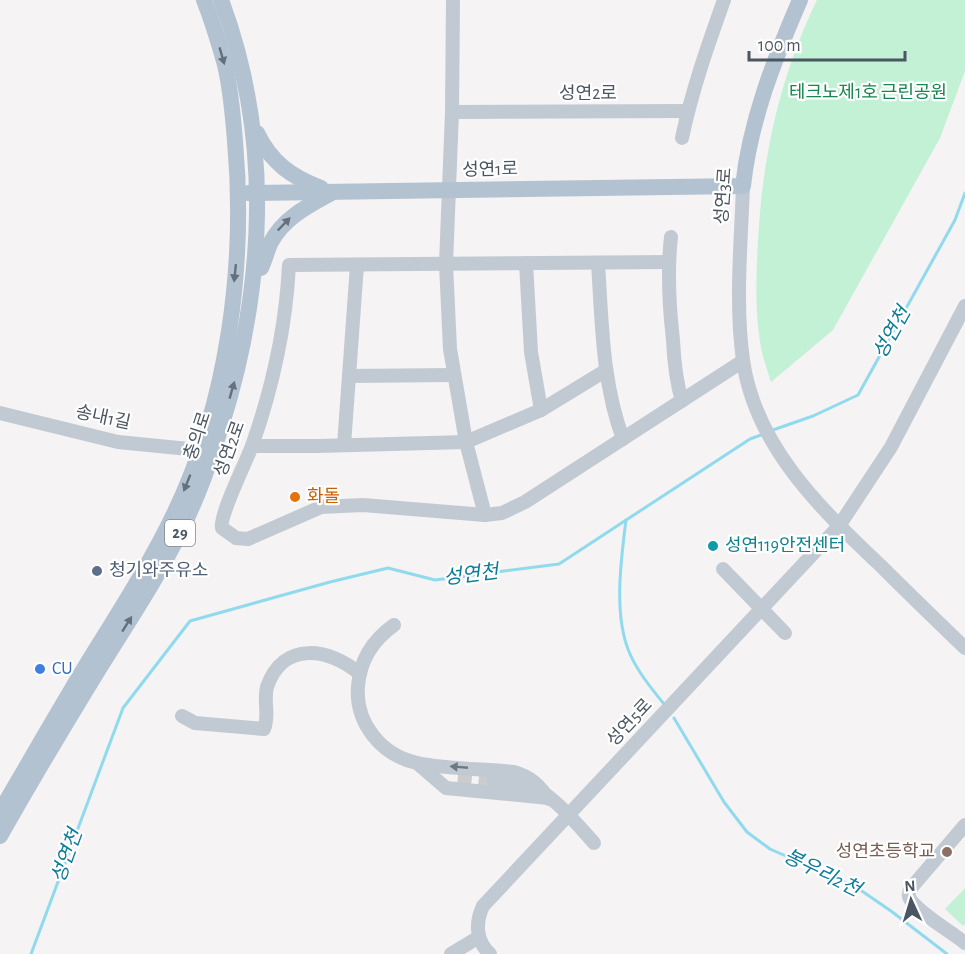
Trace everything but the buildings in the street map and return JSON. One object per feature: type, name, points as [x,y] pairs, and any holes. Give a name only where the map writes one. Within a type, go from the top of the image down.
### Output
[{"type":"main road","name":"충의로","points":[[0,812],[175,514],[208,422],[227,341],[237,247],[238,193],[231,97],[225,66],[204,0]]},
{"type":"main road","name":"충의로","points":[[0,836],[183,528],[206,473],[242,355],[255,274],[258,192],[251,121],[242,64],[221,0]]},
{"type":"main road","name":"성연3로","points":[[743,186],[748,149],[763,94],[776,56],[800,0]]},
{"type":"main road","points":[[251,121],[264,147],[282,168],[301,180],[334,191]]},
{"type":"main road","name":"성연1로","points":[[238,193],[743,186]]},
{"type":"main road","points":[[255,274],[262,268],[270,242],[282,225],[297,213],[334,191]]},
{"type":"main road","points":[[237,247],[257,248]]},
{"type":"street","points":[[453,0],[452,112],[446,264],[453,375],[466,442],[485,515]]},
{"type":"street","points":[[682,138],[705,52],[724,0]]},
{"type":"street","name":"성연2로","points":[[452,112],[688,111]]},
{"type":"street","name":"성연3로","points":[[743,186],[740,302],[743,361],[754,402],[768,436],[789,467],[839,526]]},
{"type":"street","points":[[671,237],[668,262],[673,346],[678,389],[682,401]]},
{"type":"street","name":"성연2로","points":[[668,262],[289,265],[285,308],[272,379],[252,446],[221,520],[224,531],[236,538],[254,537],[321,507],[363,505],[485,515],[502,513],[514,508],[743,361]]},
{"type":"street","points":[[526,263],[531,352],[541,410]]},
{"type":"street","points":[[598,263],[605,371],[615,418],[623,438]]},
{"type":"street","points":[[344,445],[357,265]]},
{"type":"street","points":[[965,306],[891,447],[839,526],[965,648]]},
{"type":"street","points":[[252,446],[466,442],[541,410],[605,371]]},
{"type":"street","points":[[350,376],[453,375]]},
{"type":"street","name":"송내1길","points":[[0,413],[118,442],[199,450]]},
{"type":"street","name":"성연5로","points":[[479,937],[477,926],[483,907],[839,526]]},
{"type":"street","points":[[723,569],[785,633]]},
{"type":"street","points":[[394,625],[383,632],[371,647],[360,674],[358,703],[360,715],[379,742],[417,763],[446,788],[549,798]]},
{"type":"street","points":[[182,716],[195,723],[264,729],[268,720],[266,702],[268,686],[284,662],[299,654],[317,653],[333,657],[360,674]]},
{"type":"street","points":[[417,763],[519,773],[533,780],[594,843]]},
{"type":"street","points":[[495,780],[523,783],[549,798]]},
{"type":"street","points":[[965,825],[909,893],[911,900],[936,923],[965,943]]},
{"type":"street","points":[[451,954],[479,937],[482,946],[489,954]]},
{"type":"green space","name":"테크노제1호 근린공원","points":[[817,0],[965,0],[965,71],[940,138],[833,330],[771,382],[758,330],[756,280],[760,211],[769,149],[783,88]]},
{"type":"green space","points":[[965,888],[965,924],[963,926],[945,909]]},
{"type":"waterway","name":"성연천","points":[[770,431],[813,416],[858,395],[955,220],[965,193]]},
{"type":"waterway","name":"성연천","points":[[31,954],[123,708],[190,621],[388,568],[435,580],[559,564],[750,439],[764,434]]},
{"type":"waterway","name":"봉우리2천","points":[[626,520],[620,588],[625,639],[637,667],[664,704]]},
{"type":"waterway","name":"봉우리2천","points":[[674,718],[724,802],[747,832],[770,849],[856,887],[947,954]]},
{"type":"tunnel","points":[[458,776],[494,780]]},
{"type":"place","name":"화돌","points":[[295,497]]},
{"type":"place","name":"성연119안전센터","points":[[713,546]]},
{"type":"place","name":"청기와주유소","points":[[97,571]]},
{"type":"place","name":"CU","points":[[40,669]]},
{"type":"place","name":"성연초등학교","points":[[947,852]]}]
